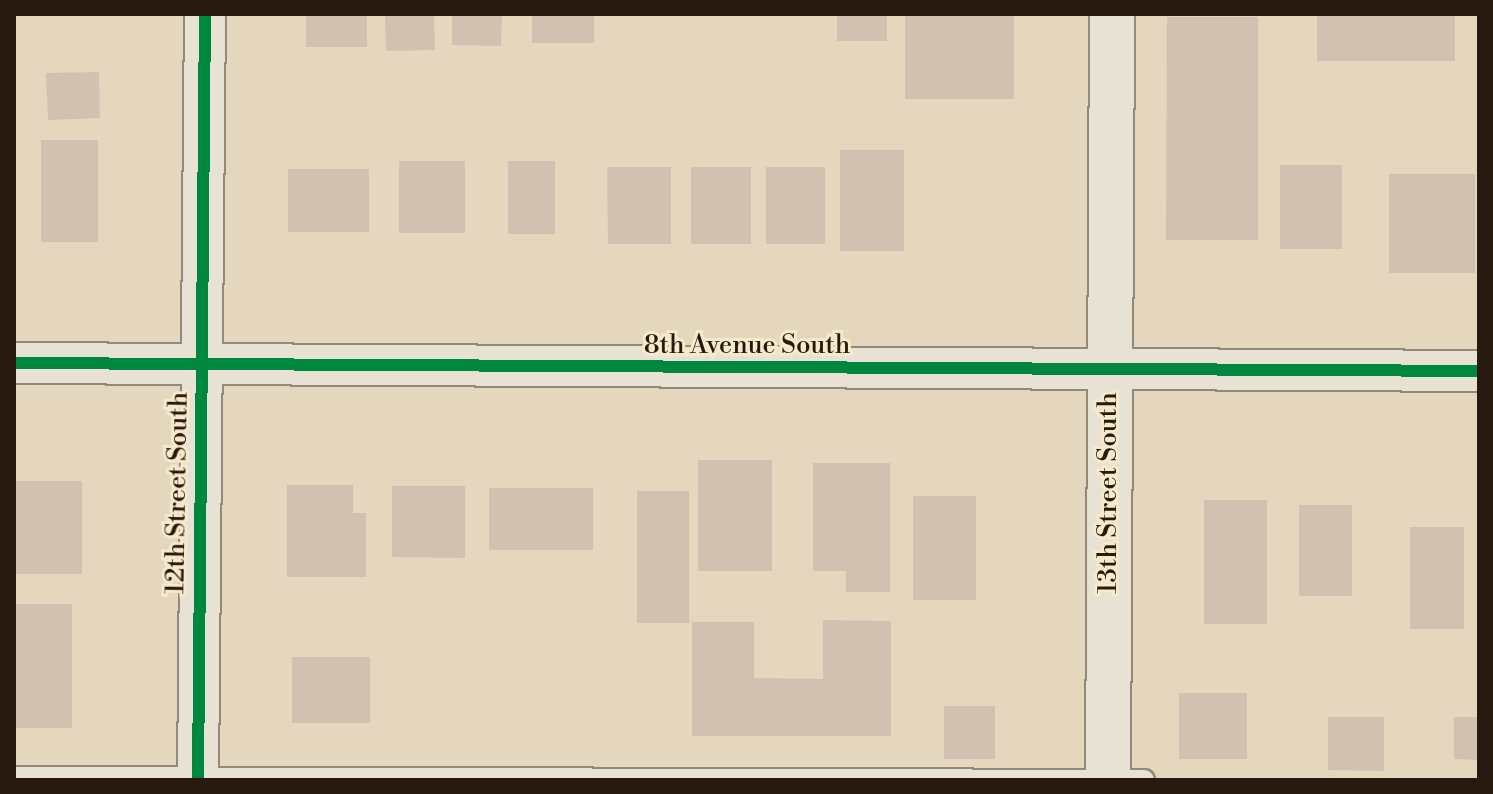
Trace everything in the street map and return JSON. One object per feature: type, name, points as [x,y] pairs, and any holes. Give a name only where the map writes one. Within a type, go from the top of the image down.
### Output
[{"type":"street","name":"12th Street South","points":[[198,779],[205,14]]},
{"type":"street","name":"13th Street South","points":[[1108,780],[1112,14]]},
{"type":"street","name":"8th Avenue South","points":[[14,363],[1479,371]]},
{"type":"lane","points":[[14,777],[1144,780]]},
{"type":"building","points":[[306,14],[367,14],[367,47],[306,47]]},
{"type":"building","points":[[385,14],[434,14],[435,50],[386,51]]},
{"type":"building","points":[[452,14],[502,14],[501,46],[452,45]]},
{"type":"building","points":[[532,14],[594,14],[594,43],[532,43]]},
{"type":"building","points":[[837,14],[887,14],[887,41],[837,41]]},
{"type":"building","points":[[905,14],[1014,14],[1014,99],[905,99]]},
{"type":"building","points":[[1317,14],[1455,14],[1455,61],[1317,61]]},
{"type":"building","points":[[1167,17],[1258,17],[1258,240],[1166,240]]},
{"type":"building","points":[[99,72],[100,118],[48,120],[46,73]]},
{"type":"building","points":[[41,140],[98,140],[98,242],[41,242]]},
{"type":"building","points":[[840,150],[904,150],[904,251],[840,251]]},
{"type":"building","points":[[399,161],[465,161],[465,233],[399,233]]},
{"type":"building","points":[[508,161],[555,161],[555,234],[508,234]]},
{"type":"building","points":[[1280,165],[1342,165],[1342,249],[1280,249]]},
{"type":"building","points":[[607,167],[671,167],[671,244],[608,244]]},
{"type":"building","points":[[691,167],[751,167],[751,244],[691,244]]},
{"type":"building","points":[[766,167],[825,167],[825,244],[766,244]]},
{"type":"building","points":[[288,169],[369,169],[369,232],[288,232]]},
{"type":"building","points":[[1389,174],[1475,174],[1475,273],[1389,273]]},
{"type":"building","points":[[698,460],[772,460],[772,571],[698,571]]},
{"type":"building","points":[[813,463],[890,463],[890,592],[846,592],[846,571],[813,571]]},
{"type":"building","points":[[14,481],[82,481],[82,574],[14,574]]},
{"type":"building","points":[[287,485],[353,485],[353,513],[366,513],[366,577],[287,577]]},
{"type":"building","points":[[392,486],[465,486],[465,558],[392,557]]},
{"type":"building","points":[[489,488],[593,488],[593,550],[489,550]]},
{"type":"building","points":[[637,491],[689,491],[689,623],[637,623]]},
{"type":"building","points":[[913,496],[976,496],[976,600],[913,600]]},
{"type":"building","points":[[1204,500],[1267,500],[1267,624],[1204,624]]},
{"type":"building","points":[[1299,505],[1352,505],[1352,596],[1299,596]]},
{"type":"building","points":[[1410,527],[1464,527],[1464,629],[1410,629]]},
{"type":"building","points":[[14,604],[72,604],[72,728],[14,728]]},
{"type":"building","points":[[823,620],[891,621],[891,736],[692,736],[692,622],[754,622],[754,678],[823,679]]},
{"type":"building","points":[[292,657],[370,657],[370,723],[292,723]]},
{"type":"building","points":[[1179,693],[1247,693],[1247,759],[1179,759]]},
{"type":"building","points":[[944,706],[995,706],[995,759],[944,759]]},
{"type":"building","points":[[1328,717],[1384,717],[1384,771],[1328,770]]},
{"type":"building","points":[[1454,717],[1479,717],[1479,760],[1454,759]]},
{"type":"cycle path","points":[[198,780],[205,14]]},
{"type":"cycle path","points":[[14,363],[1479,371]]}]
